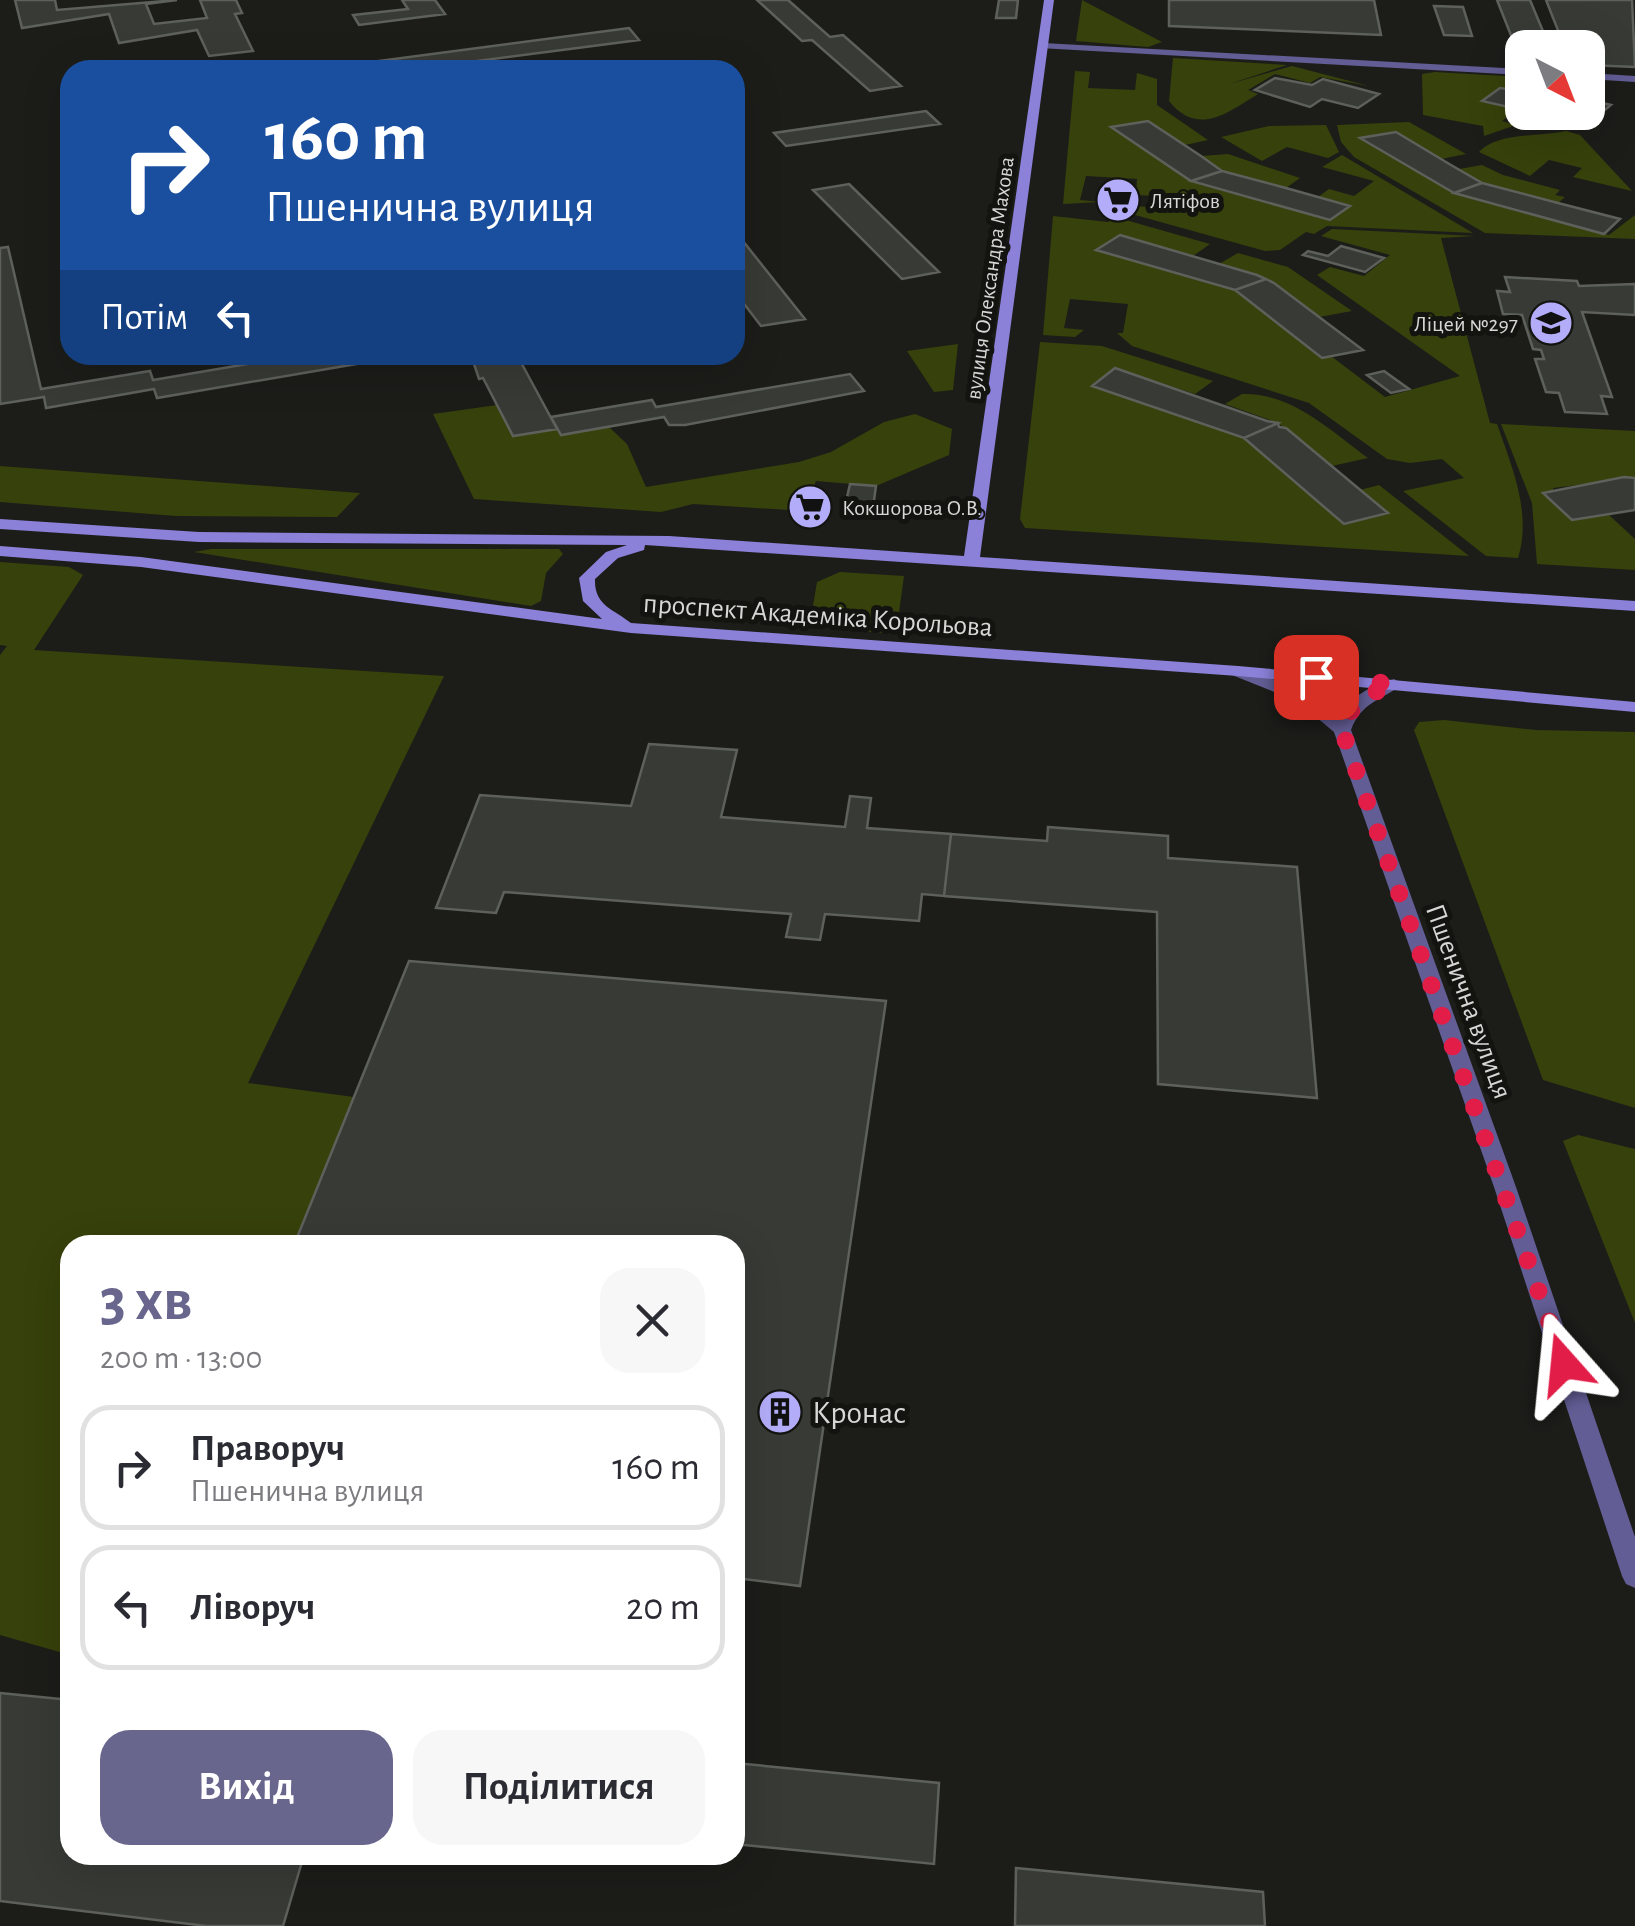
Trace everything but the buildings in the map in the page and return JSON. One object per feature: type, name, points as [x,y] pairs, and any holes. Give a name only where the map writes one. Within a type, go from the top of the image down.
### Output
[{"type":"main road","name":"вулиця Олександра Махова","points":[[971,563],[1049,0]]},
{"type":"main road","points":[[0,524],[199,537],[669,541],[1635,606]]},
{"type":"main road","points":[[631,628],[592,604],[585,590],[586,578],[612,555],[669,541]]},
{"type":"main road","name":"проспект Академіка Корольова","points":[[0,551],[141,562],[631,628],[1238,670],[1635,707]]},
{"type":"street","points":[[1043,46],[1505,71]]},
{"type":"street","points":[[1605,77],[1635,79]]},
{"type":"street","points":[[1238,670],[1303,697],[1342,730],[1348,710],[1368,694],[1394,684]]},
{"type":"street","name":"Пшенична вулиця","points":[[1342,730],[1504,1187],[1635,1576]]},
{"type":"green space","points":[[1082,0],[1162,42],[1148,47],[1076,41]]},
{"type":"green space","points":[[1173,58],[1287,65],[1229,84],[1292,66],[1369,86],[1320,77],[1310,83],[1275,74],[1248,90],[1258,94],[1224,114],[1202,120],[1180,112],[1169,101]]},
{"type":"green space","points":[[1075,71],[1090,72],[1088,88],[1135,90],[1137,73],[1157,79],[1157,105],[1208,140],[1185,145],[1148,121],[1113,127],[1201,185],[1330,220],[1349,206],[1318,197],[1329,189],[1354,196],[1374,181],[1322,167],[1342,155],[1473,233],[1327,226],[1314,234],[1306,232],[1280,250],[1265,251],[1128,213],[1128,206],[1154,207],[1155,196],[1136,195],[1137,179],[1086,176],[1080,200],[1101,202],[1063,204]]},
{"type":"green space","points":[[1422,74],[1505,76],[1505,89],[1483,100],[1505,107],[1505,129],[1484,136],[1483,126],[1423,115]]},
{"type":"green space","points":[[1409,122],[1466,154],[1441,159],[1396,132],[1362,139],[1461,196],[1609,235],[1635,215],[1635,239],[1485,233],[1354,157],[1341,142],[1337,125]]},
{"type":"green space","points":[[1326,125],[1339,152],[1328,158],[1287,147],[1262,161],[1221,137],[1269,126]]},
{"type":"green space","points":[[1566,131],[1580,135],[1632,191],[1573,177],[1582,168],[1549,160],[1530,176],[1479,152],[1508,138]]},
{"type":"green space","points":[[1228,154],[1300,178],[1286,188],[1222,171],[1201,156]]},
{"type":"green space","points":[[1482,165],[1503,175],[1560,190],[1555,195],[1565,197],[1558,203],[1482,183],[1459,169]]},
{"type":"green space","points":[[1053,216],[1108,222],[1115,217],[1210,244],[1193,256],[1120,235],[1098,250],[1235,290],[1321,358],[1331,356],[1385,397],[1460,376],[1317,275],[1330,267],[1364,276],[1390,255],[1321,236],[1332,229],[1475,236],[1441,238],[1490,423],[1497,424],[1518,490],[1523,524],[1518,558],[1486,556],[1403,491],[1464,478],[1442,459],[1410,463],[1387,459],[1309,403],[1132,346],[1117,333],[1123,333],[1128,304],[1070,299],[1064,328],[1084,330],[1075,337],[1043,335]]},
{"type":"green space","points":[[1238,253],[1288,267],[1352,311],[1319,317],[1272,282],[1219,264]]},
{"type":"green space","points":[[1040,342],[1102,346],[1213,381],[1195,394],[1115,368],[1093,385],[1244,438],[1344,524],[1360,490],[1379,485],[1469,556],[1025,528],[1020,519]]},
{"type":"green space","points":[[958,344],[953,390],[934,392],[907,351]]},
{"type":"green space","points":[[1242,394],[1260,395],[1294,406],[1368,458],[1332,466],[1278,423],[1225,404]]},
{"type":"green space","points":[[497,405],[513,436],[557,429],[561,435],[609,427],[627,444],[646,487],[799,462],[831,452],[884,422],[915,414],[952,429],[949,455],[876,486],[816,481],[804,511],[693,504],[661,512],[474,499],[433,414]]},
{"type":"green space","points":[[1501,424],[1635,431],[1635,478],[1553,488],[1554,492],[1544,494],[1572,520],[1609,515],[1635,539],[1635,570],[1537,564],[1532,503]]},
{"type":"green space","points":[[0,466],[360,493],[337,517],[176,516],[0,502]]},
{"type":"green space","points":[[559,549],[563,554],[546,573],[541,601],[531,606],[194,552]]},
{"type":"green space","points":[[0,562],[69,567],[83,575],[34,650],[444,676],[248,1083],[354,1097],[298,1235],[60,1235],[60,1652],[0,1635],[0,655],[7,646],[0,645]]},
{"type":"green space","points":[[840,572],[904,576],[896,634],[824,628],[811,618],[817,582]]},
{"type":"green space","points":[[1444,720],[1536,730],[1635,732],[1635,1108],[1543,1080],[1414,730],[1419,722]]},
{"type":"green space","points":[[1578,1135],[1635,1149],[1635,1323],[1563,1141]]},
{"type":"place","name":"Лятіфов","points":[[1118,200]]},
{"type":"place","name":"Ліцей №297","points":[[1551,323]]},
{"type":"place","name":"Кокшорова О.В.","points":[[810,507]]},
{"type":"place","name":"Кронас","points":[[780,1412]]},
{"type":"route","points":[[1316,677],[1394,684],[1368,694],[1348,710],[1342,730],[1564,1364]]}]
